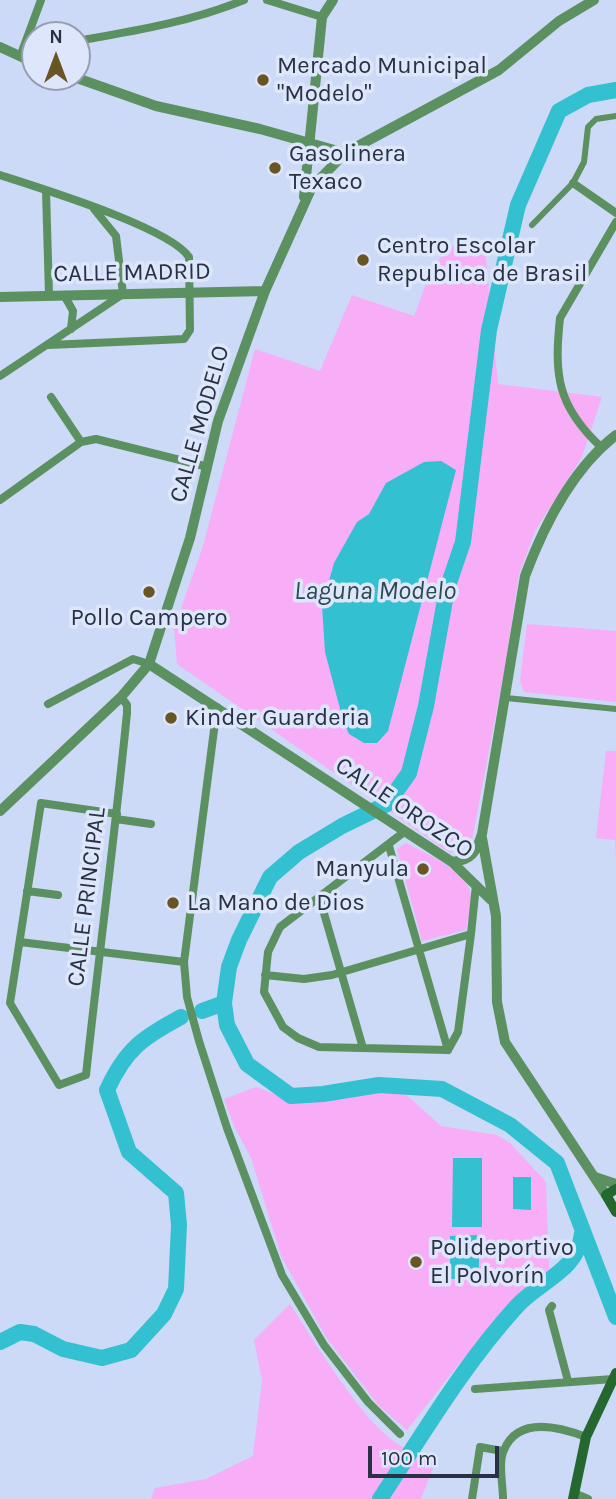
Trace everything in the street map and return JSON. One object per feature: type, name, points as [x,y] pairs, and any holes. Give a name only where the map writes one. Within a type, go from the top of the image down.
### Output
[{"type":"main road","points":[[616,1186],[606,1195],[616,1212]]},
{"type":"main road","points":[[574,1496],[586,1437],[614,1376]]},
{"type":"street","points":[[33,21],[41,0]]},
{"type":"street","points":[[91,39],[148,29],[217,11],[244,0]]},
{"type":"street","points":[[267,0],[323,18]]},
{"type":"street","name":"CALLE MODELO","points":[[304,201],[323,18],[333,0]]},
{"type":"street","name":"CALLE MODELO","points":[[149,664],[172,598],[218,422],[265,291],[304,201],[321,175],[345,153],[499,70],[559,21],[594,0]]},
{"type":"street","points":[[0,47],[21,53]]},
{"type":"street","points":[[91,83],[156,106],[345,153]]},
{"type":"street","points":[[532,225],[573,183],[584,162],[587,127],[596,119],[616,116]]},
{"type":"street","points":[[0,175],[90,205],[184,249],[189,257],[190,334],[184,339],[49,345]]},
{"type":"street","points":[[573,183],[616,213]]},
{"type":"street","points":[[46,191],[49,295]]},
{"type":"street","points":[[0,376],[123,294],[116,236],[90,205]]},
{"type":"street","points":[[601,447],[580,428],[563,394],[556,372],[558,335],[560,318],[616,222]]},
{"type":"street","name":"CALLE MADRID","points":[[0,297],[265,291]]},
{"type":"street","points":[[64,295],[73,311],[71,329]]},
{"type":"street","points":[[51,397],[81,442]]},
{"type":"street","points":[[452,862],[463,861],[476,852],[482,834],[525,576],[546,526],[601,447],[616,435]]},
{"type":"street","points":[[0,500],[81,442],[108,441],[208,467]]},
{"type":"street","points":[[0,811],[121,696],[149,664],[133,659],[48,704]]},
{"type":"street","name":"CALLE OROZCO","points":[[149,664],[452,862],[491,900]]},
{"type":"street","name":"CALLE PRINCIPAL","points":[[20,942],[10,1003],[59,1085],[86,1075],[127,713],[127,705],[121,696]]},
{"type":"street","points":[[506,698],[616,709]]},
{"type":"street","points":[[217,707],[184,962],[187,997],[227,1128],[282,1275],[324,1345],[368,1402],[400,1434]]},
{"type":"street","points":[[151,824],[41,803],[20,942],[184,962]]},
{"type":"street","points":[[404,832],[280,926],[268,952],[264,992],[272,1011],[291,1033],[319,1047],[448,1050]]},
{"type":"street","points":[[482,834],[497,929],[498,1018],[505,1042],[606,1195]]},
{"type":"street","points":[[389,846],[448,1050]]},
{"type":"street","points":[[448,1050],[458,1032],[476,885]]},
{"type":"street","points":[[27,891],[58,895]]},
{"type":"street","points":[[319,896],[363,1048]]},
{"type":"street","points":[[265,975],[304,979],[342,972],[471,934]]},
{"type":"street","points":[[595,1177],[616,1186]]},
{"type":"street","points":[[552,1306],[549,1310],[568,1381]]},
{"type":"street","points":[[475,1389],[614,1376]]},
{"type":"street","points":[[503,1499],[502,1451],[513,1437],[532,1426],[554,1427],[586,1437]]},
{"type":"street","points":[[472,1499],[480,1447],[502,1451]]},
{"type":"street","points":[[574,1496],[588,1499]]},
{"type":"shaded area","points":[[466,239],[485,249],[498,384],[602,397],[582,457],[535,531],[519,575],[504,672],[472,840],[450,853],[177,664],[174,628],[203,546],[255,349],[320,371],[352,295],[414,316],[438,261],[455,244]]},
{"type":"shaded area","points":[[527,624],[616,631],[616,702],[524,692],[520,681]]},
{"type":"shaded area","points":[[606,751],[616,751],[616,857],[615,840],[596,838]]},
{"type":"shaded area","points":[[406,843],[446,864],[464,879],[471,897],[466,930],[422,941],[397,849]]},
{"type":"shaded area","name":"Polideportivo El Polvorín","points":[[256,1087],[287,1099],[334,1097],[378,1089],[401,1090],[441,1126],[497,1135],[510,1143],[546,1182],[549,1269],[459,1364],[407,1430],[378,1405],[326,1337],[281,1256],[251,1158],[234,1126],[224,1099]]},
{"type":"shaded area","points":[[290,1304],[326,1360],[371,1420],[401,1446],[437,1458],[421,1499],[151,1499],[155,1488],[206,1479],[253,1456],[262,1380],[254,1340]]},
{"type":"water","name":"Laguna Modelo","points":[[441,461],[456,470],[388,731],[377,743],[364,743],[349,734],[343,720],[325,652],[322,606],[334,563],[357,522],[369,514],[386,483],[424,462]]},
{"type":"water","points":[[453,1158],[482,1158],[482,1227],[452,1227]]},
{"type":"water","points":[[513,1177],[531,1177],[531,1210],[513,1209]]},
{"type":"water","points":[[479,1235],[479,1279],[450,1279],[450,1236]]},
{"type":"waterway","points":[[616,90],[588,95],[559,111],[518,205],[489,330],[463,542],[447,589],[426,706],[409,773],[387,804],[342,826],[299,852],[270,877],[229,967],[224,1003],[227,1025],[247,1064],[291,1096],[379,1085],[442,1089],[510,1125],[557,1163],[616,1317]]},
{"type":"waterway","points":[[202,1011],[224,1003]]},
{"type":"waterway","points":[[0,1342],[20,1332],[34,1334],[63,1349],[102,1358],[131,1350],[164,1314],[176,1289],[179,1225],[176,1193],[129,1152],[107,1090],[121,1064],[136,1046],[181,1017]]},
{"type":"waterway","points":[[380,1499],[479,1351],[517,1306],[574,1257],[582,1233]]},
{"type":"place","name":"Mercado Municipal \"Modelo\"","points":[[263,80]]},
{"type":"place","name":"Gasolinera Texaco","points":[[275,168]]},
{"type":"place","name":"Centro Escolar Republica de Brasil","points":[[363,260]]},
{"type":"place","name":"Pollo Campero","points":[[149,592]]},
{"type":"place","name":"Kinder Guarderia","points":[[171,718]]},
{"type":"place","name":"Manyula","points":[[423,869]]},
{"type":"place","name":"La Mano de Dios","points":[[173,903]]},
{"type":"place","name":"Polideportivo El Polvorín","points":[[416,1262]]}]
